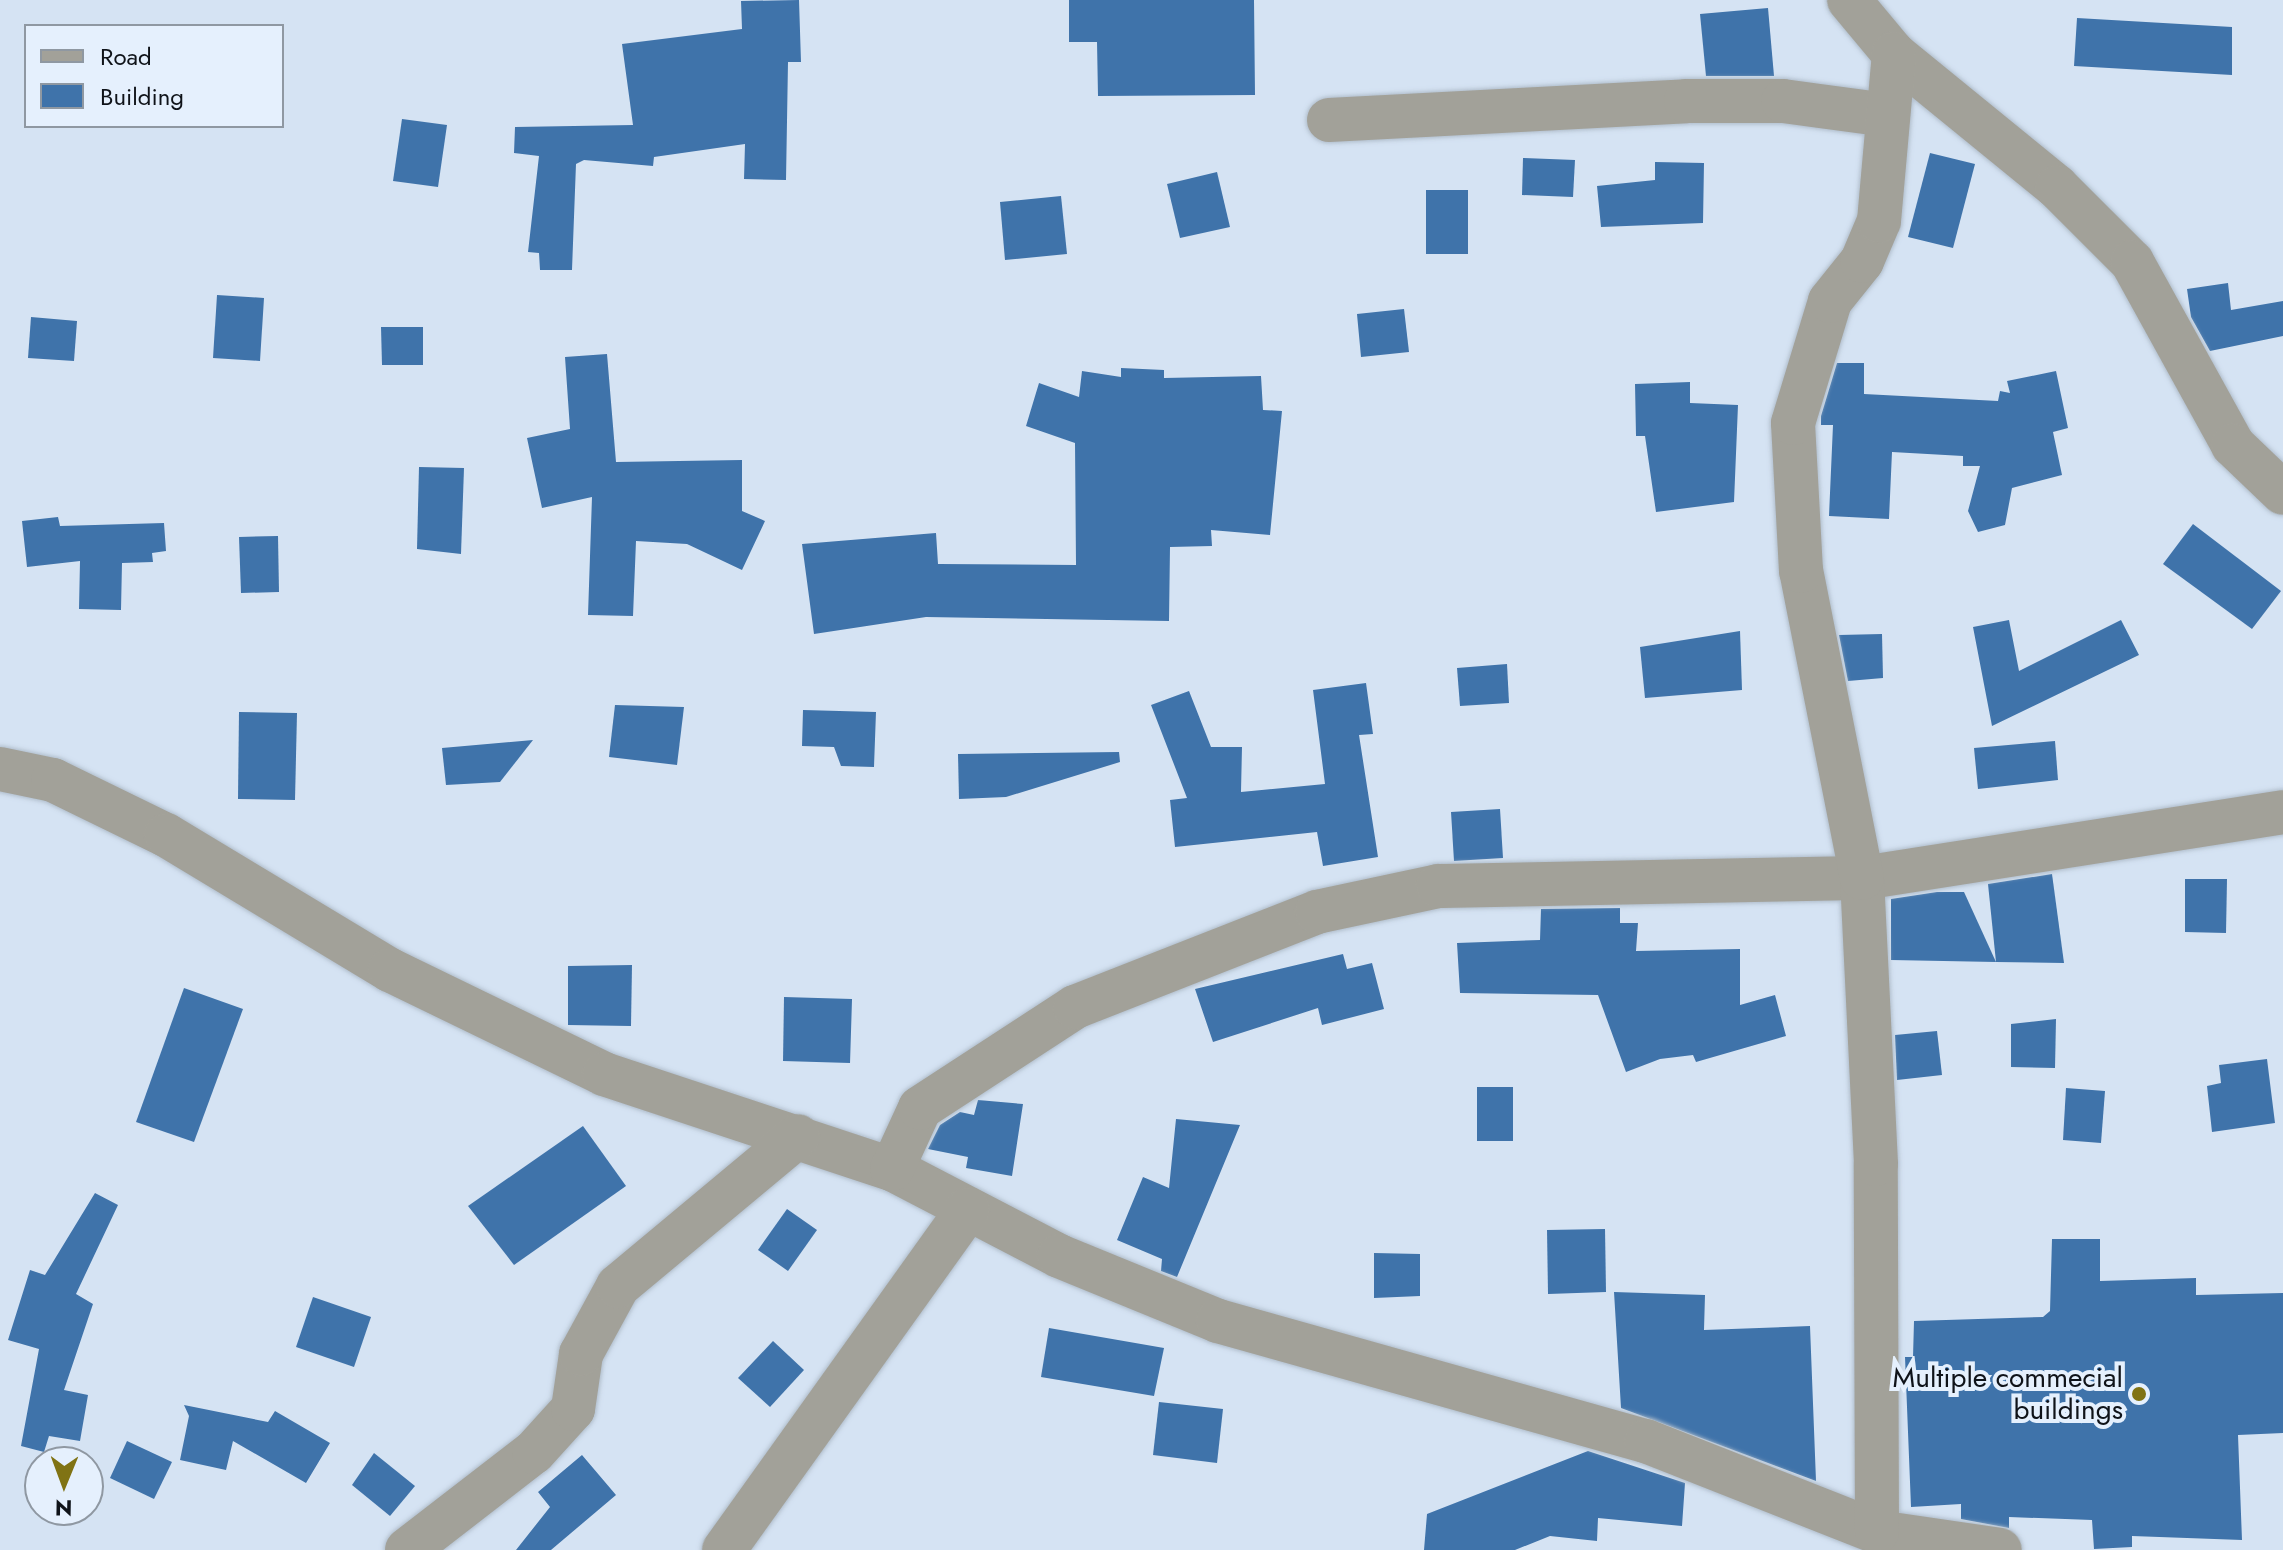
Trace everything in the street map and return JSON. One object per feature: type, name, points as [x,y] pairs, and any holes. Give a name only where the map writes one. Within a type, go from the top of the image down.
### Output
[{"type":"street","points":[[1849,0],[1894,54],[2057,187],[2132,262],[2233,445],[2283,493]]},
{"type":"street","points":[[1877,1532],[1876,1164],[1862,878],[1801,571],[1793,423],[1830,301],[1862,261],[1879,221],[1894,54]]},
{"type":"street","points":[[1329,120],[1686,101],[1783,101],[1887,115]]},
{"type":"street","points":[[0,769],[53,780],[166,835],[390,970],[604,1074],[892,1169],[968,1209],[1218,1321],[1646,1441],[1877,1532],[2000,1550]]},
{"type":"street","points":[[892,1169],[920,1108],[1075,1007],[1317,912],[1438,886],[1862,878],[2283,812]]},
{"type":"street","points":[[407,1550],[534,1452],[573,1409],[581,1354],[618,1286],[798,1136]]},
{"type":"street","points":[[724,1550],[968,1209]]},
{"type":"building","points":[[799,0],[801,62],[788,62],[786,180],[744,179],[745,144],[654,157],[653,166],[584,160],[576,164],[572,270],[540,270],[539,253],[528,252],[539,156],[514,153],[515,127],[633,125],[622,44],[742,29],[741,1]]},
{"type":"building","points":[[1069,0],[1254,0],[1255,95],[1098,96],[1097,42],[1069,42]]},
{"type":"building","points":[[1768,8],[1774,76],[1706,76],[1700,14]]},
{"type":"building","points":[[2077,18],[2232,27],[2232,75],[2074,66]]},
{"type":"building","points":[[402,119],[447,125],[438,187],[393,181]]},
{"type":"building","points":[[1930,153],[1975,164],[1953,248],[1908,237]]},
{"type":"building","points":[[1523,158],[1575,160],[1573,197],[1522,195]]},
{"type":"building","points":[[1655,162],[1704,163],[1703,223],[1601,227],[1597,186],[1655,180]]},
{"type":"building","points":[[1217,172],[1230,227],[1180,238],[1167,184]]},
{"type":"building","points":[[1426,190],[1468,190],[1468,254],[1426,254]]},
{"type":"building","points":[[1061,196],[1067,254],[1005,260],[1000,202]]},
{"type":"building","points":[[2228,283],[2231,310],[2283,301],[2283,336],[2210,351],[2191,317],[2187,289]]},
{"type":"building","points":[[217,295],[264,298],[260,361],[213,358]]},
{"type":"building","points":[[1404,309],[1409,352],[1361,357],[1357,314]]},
{"type":"building","points":[[31,317],[77,321],[74,361],[28,358]]},
{"type":"building","points":[[381,327],[423,327],[423,365],[382,365]]},
{"type":"building","points":[[607,354],[616,462],[742,460],[742,511],[765,521],[742,570],[687,544],[636,541],[633,616],[588,615],[592,497],[542,508],[527,438],[570,429],[565,357]]},
{"type":"building","points":[[1837,363],[1864,363],[1864,394],[1998,401],[2000,391],[2010,393],[2007,381],[2056,371],[2068,428],[2053,432],[2062,475],[2012,488],[2005,525],[1978,532],[1968,511],[1980,466],[1963,466],[1963,456],[1892,452],[1889,519],[1829,516],[1833,425],[1821,425],[1821,416]]},
{"type":"building","points":[[1121,368],[1164,370],[1164,378],[1261,376],[1263,410],[1282,411],[1270,535],[1211,530],[1212,546],[1170,547],[1169,621],[926,617],[814,634],[802,544],[936,533],[938,564],[1076,565],[1075,443],[1026,426],[1039,383],[1079,397],[1082,371],[1121,377]]},
{"type":"building","points":[[1690,382],[1690,403],[1738,405],[1734,502],[1656,512],[1645,436],[1636,436],[1635,384]]},
{"type":"building","points":[[419,467],[464,468],[461,554],[417,549]]},
{"type":"building","points":[[58,517],[60,526],[164,523],[166,551],[152,553],[153,562],[122,563],[121,610],[79,609],[80,561],[27,567],[22,521]]},
{"type":"building","points":[[2193,524],[2281,591],[2252,629],[2163,564]]},
{"type":"building","points":[[278,536],[279,592],[241,593],[239,537]]},
{"type":"building","points":[[2009,620],[2019,671],[2121,620],[2139,655],[1992,726],[1973,627]]},
{"type":"building","points":[[1740,631],[1742,690],[1645,698],[1640,647]]},
{"type":"building","points":[[1882,634],[1883,678],[1848,681],[1839,635]]},
{"type":"building","points":[[1507,664],[1509,703],[1460,706],[1457,668]]},
{"type":"building","points":[[1366,683],[1373,734],[1359,735],[1378,857],[1323,866],[1317,832],[1175,847],[1170,800],[1187,798],[1151,705],[1189,691],[1211,747],[1242,747],[1241,792],[1325,784],[1313,690]]},
{"type":"building","points":[[615,705],[684,707],[677,765],[609,757]]},
{"type":"building","points":[[803,710],[876,712],[874,767],[841,766],[834,747],[802,746]]},
{"type":"building","points":[[239,712],[297,713],[295,800],[238,799]]},
{"type":"building","points":[[533,740],[500,782],[446,785],[442,748]]},
{"type":"building","points":[[2055,741],[2058,780],[1978,789],[1974,748]]},
{"type":"building","points":[[1119,752],[1120,762],[1006,797],[959,799],[958,754]]},
{"type":"building","points":[[1500,809],[1503,858],[1454,861],[1451,812]]},
{"type":"building","points":[[2052,874],[2064,963],[1996,962],[1988,884]]},
{"type":"building","points":[[2185,879],[2227,879],[2226,933],[2185,932]]},
{"type":"building","points":[[1937,892],[1964,892],[1996,962],[1891,960],[1891,899]]},
{"type":"building","points":[[1620,908],[1620,923],[1638,923],[1636,951],[1740,949],[1740,1005],[1775,995],[1786,1036],[1696,1062],[1693,1055],[1660,1059],[1626,1072],[1598,995],[1460,993],[1457,943],[1540,940],[1541,909]]},
{"type":"building","points":[[1343,954],[1347,969],[1372,963],[1384,1009],[1322,1025],[1318,1008],[1213,1042],[1195,989]]},
{"type":"building","points":[[632,965],[631,1026],[568,1025],[568,966]]},
{"type":"building","points":[[184,988],[243,1009],[194,1142],[136,1122]]},
{"type":"building","points":[[784,997],[852,999],[850,1063],[783,1061]]},
{"type":"building","points":[[2056,1019],[2055,1068],[2011,1067],[2011,1024]]},
{"type":"building","points":[[1937,1031],[1942,1075],[1897,1080],[1895,1035]]},
{"type":"building","points":[[2267,1059],[2275,1123],[2212,1132],[2207,1086],[2221,1083],[2219,1065]]},
{"type":"building","points":[[1477,1087],[1513,1087],[1513,1141],[1477,1141]]},
{"type":"building","points":[[2066,1088],[2105,1091],[2101,1143],[2063,1140]]},
{"type":"building","points":[[978,1100],[1023,1104],[1012,1176],[966,1168],[968,1157],[928,1149],[940,1125],[960,1112],[974,1115]]},
{"type":"building","points":[[1176,1119],[1240,1125],[1177,1277],[1161,1271],[1162,1259],[1117,1240],[1143,1177],[1169,1188]]},
{"type":"building","points":[[583,1126],[626,1186],[514,1265],[468,1206]]},
{"type":"building","points":[[95,1193],[118,1205],[76,1294],[93,1304],[64,1390],[88,1395],[80,1441],[49,1436],[46,1446],[24,1447],[21,1446],[39,1349],[8,1340],[30,1270],[45,1275]]},
{"type":"building","points":[[787,1209],[817,1230],[788,1271],[758,1250]]},
{"type":"building","points":[[1605,1229],[1606,1292],[1548,1294],[1547,1230]]},
{"type":"building","points":[[2052,1239],[2100,1239],[2100,1281],[2196,1278],[2196,1295],[2283,1293],[2283,1433],[2238,1435],[2242,1540],[2132,1536],[2132,1547],[2094,1549],[2092,1520],[2009,1517],[2009,1528],[1961,1519],[1961,1504],[1911,1507],[1905,1357],[1913,1357],[1914,1321],[2043,1317],[2050,1311]]},
{"type":"building","points":[[1374,1253],[1420,1254],[1420,1296],[1374,1298]]},
{"type":"building","points":[[1614,1292],[1705,1295],[1704,1330],[1810,1326],[1816,1481],[1621,1408]]},
{"type":"building","points":[[313,1297],[371,1317],[354,1367],[296,1347]]},
{"type":"building","points":[[1049,1328],[1164,1348],[1154,1396],[1041,1377]]},
{"type":"building","points":[[773,1341],[804,1370],[770,1407],[738,1378]]},
{"type":"building","points":[[1159,1402],[1223,1409],[1217,1463],[1153,1455]]},
{"type":"building","points":[[184,1405],[268,1422],[275,1411],[330,1443],[306,1483],[233,1441],[226,1470],[180,1460],[189,1416]]},
{"type":"building","points":[[127,1441],[172,1462],[154,1499],[110,1478]]},
{"type":"building","points":[[1588,1451],[1685,1483],[1682,1526],[1598,1518],[1597,1541],[1550,1536],[1515,1550],[1424,1550],[1427,1514]]},
{"type":"building","points":[[374,1453],[415,1486],[390,1516],[352,1485]]},
{"type":"building","points":[[582,1455],[616,1495],[551,1550],[516,1550],[550,1507],[538,1492]]},
{"type":"place","name":"Multiple commecial buildings","points":[[2139,1394]]}]
